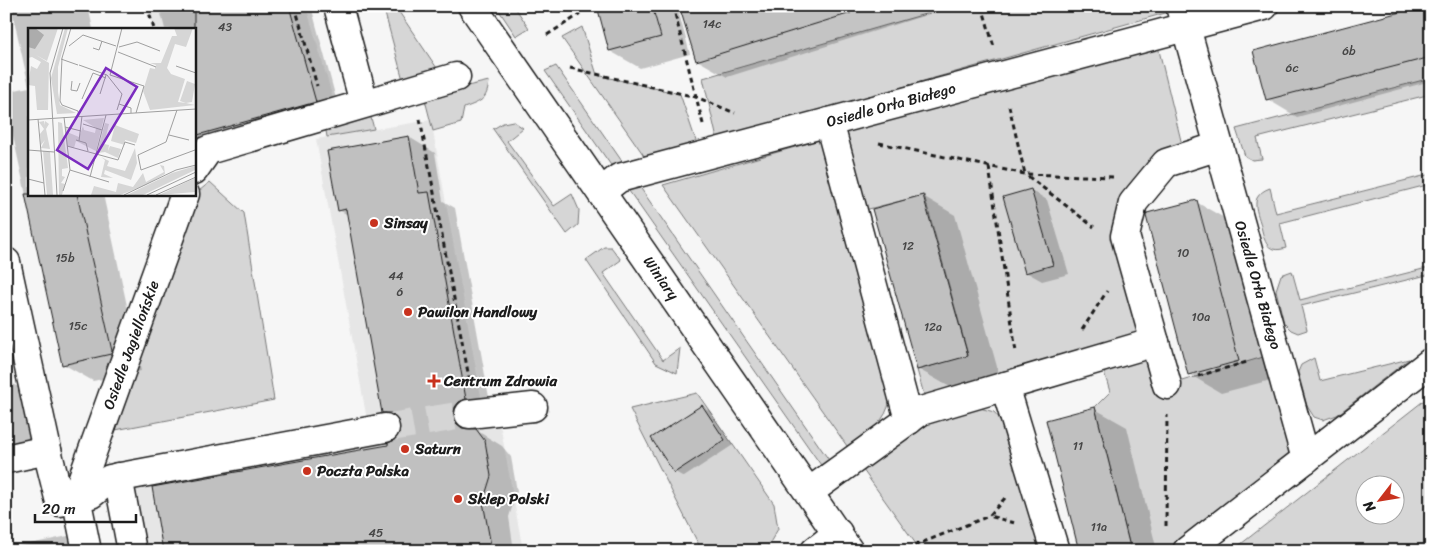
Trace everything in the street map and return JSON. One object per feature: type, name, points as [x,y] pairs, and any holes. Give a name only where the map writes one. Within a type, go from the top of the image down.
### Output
[{"type":"street","points":[[338,6],[364,103]]},
{"type":"street","name":"Winiary","points":[[472,6],[844,542]]},
{"type":"street","name":"Osiedle Orła Białego","points":[[601,192],[619,178],[1002,75],[1183,16],[1264,6]]},
{"type":"street","name":"Osiedle Orła Białego","points":[[1183,16],[1306,458]]},
{"type":"street","points":[[195,169],[208,150],[456,77]]},
{"type":"street","points":[[829,122],[909,420]]},
{"type":"street","points":[[1167,385],[1125,236],[1133,203],[1166,163],[1220,146]]},
{"type":"street","name":"Osiedle Jagiellońskie","points":[[68,500],[185,195]]},
{"type":"street","points":[[6,262],[46,450],[68,500],[87,551]]},
{"type":"street","points":[[809,492],[920,412],[1155,342]]},
{"type":"street","points":[[1187,551],[1431,362]]},
{"type":"street","points":[[1013,384],[1055,551]]},
{"type":"street","points":[[472,414],[533,407]]},
{"type":"street","points":[[68,500],[91,494],[110,478],[385,428]]},
{"type":"street","points":[[6,459],[46,450]]},
{"type":"street","points":[[118,477],[132,551]]},
{"type":"street","points":[[816,551],[844,542]]},
{"type":"path","points":[[147,6],[154,28]]},
{"type":"path","points":[[295,6],[326,116]]},
{"type":"path","points":[[547,34],[579,15],[576,6]]},
{"type":"path","points":[[673,6],[711,153]]},
{"type":"path","points":[[982,6],[1002,75],[1025,174],[1130,254],[1057,371]]},
{"type":"path","points":[[570,68],[696,98],[784,134]]},
{"type":"path","points":[[415,89],[472,414]]},
{"type":"path","points":[[878,142],[1025,174],[1153,179]]},
{"type":"path","points":[[989,167],[1013,384]]},
{"type":"path","points":[[1164,533],[1167,524],[1167,385],[1277,353]]},
{"type":"path","points":[[906,549],[989,516]]},
{"type":"shaded area","points":[[147,6],[306,6],[337,112],[195,164],[195,28],[154,28]]},
{"type":"shaded area","points":[[383,6],[395,6],[445,80],[406,91]]},
{"type":"shaded area","points":[[496,6],[514,6],[529,28],[516,36]]},
{"type":"shaded area","points":[[953,6],[1174,6],[1176,10],[717,139],[703,78]]},
{"type":"shaded area","points":[[582,27],[597,75],[680,94],[697,144],[645,157],[562,38]]},
{"type":"shaded area","points":[[1155,34],[1185,157],[1133,203],[1168,385],[1277,353],[1306,459],[1187,551],[1131,551],[1095,407],[1110,392],[1100,358],[928,409],[917,370],[968,355],[924,195],[853,213],[831,132]]},
{"type":"shaded area","points":[[556,66],[831,463],[823,468],[545,71]]},
{"type":"shaded area","points":[[1431,78],[1431,94],[1257,138],[1262,159],[1252,160],[1245,156],[1236,129]]},
{"type":"shaded area","points":[[489,81],[485,96],[475,104],[464,108],[461,123],[433,131],[424,96]]},
{"type":"shaded area","points":[[370,114],[374,129],[327,137],[326,131],[329,123]]},
{"type":"shaded area","name":"Pawilon Handlowy","points":[[430,120],[482,402],[501,429],[523,551],[145,551],[133,474],[369,431],[316,139]]},
{"type":"shaded area","points":[[513,121],[523,128],[507,141],[554,206],[572,194],[579,210],[578,225],[567,234],[493,129],[503,123]]},
{"type":"shaded area","points":[[823,139],[890,390],[889,405],[881,420],[871,430],[847,446],[663,185]]},
{"type":"shaded area","points":[[1431,174],[1431,184],[1280,223],[1286,248],[1274,249],[1264,239],[1256,204],[1258,196],[1270,188],[1276,213]]},
{"type":"shaded area","points":[[210,182],[244,213],[274,400],[110,431],[194,195]]},
{"type":"shaded area","points":[[604,247],[611,247],[621,260],[603,273],[663,360],[680,348],[677,373],[656,363],[586,260]]},
{"type":"shaded area","points":[[1431,267],[1431,274],[1301,306],[1307,330],[1298,333],[1291,330],[1284,323],[1276,290],[1281,275],[1292,271],[1300,300]]},
{"type":"shaded area","points":[[1314,358],[1320,381],[1409,359],[1337,415],[1323,420],[1314,417],[1307,406],[1298,372],[1301,365]]},
{"type":"shaded area","points":[[697,393],[774,504],[778,529],[765,551],[702,551],[630,409]]},
{"type":"shaded area","points":[[1431,395],[1431,551],[1232,551]]},
{"type":"shaded area","points":[[980,408],[994,412],[1007,427],[1042,551],[921,551],[863,470],[926,422]]},
{"type":"building","points":[[194,6],[289,6],[316,102],[195,136]]},
{"type":"building","points":[[597,6],[652,6],[661,37],[609,51]]},
{"type":"building","points":[[700,6],[850,6],[851,13],[696,61],[681,12]]},
{"type":"building","points":[[1423,6],[1431,6],[1431,57],[1266,100],[1253,51]]},
{"type":"building","name":"Pawilon Handlowy","points":[[409,136],[419,193],[429,192],[466,399],[459,402],[455,407],[454,416],[456,423],[462,428],[476,429],[485,441],[491,476],[483,502],[492,551],[163,551],[152,487],[388,445],[400,434],[397,418],[391,413],[382,413],[346,209],[338,211],[327,151]]},
{"type":"building","points":[[1031,189],[1053,265],[1025,273],[1003,197]]},
{"type":"building","points":[[25,194],[77,195],[112,351],[111,354],[62,365]]},
{"type":"building","points":[[923,195],[968,356],[917,370],[872,209]]},
{"type":"building","points":[[1197,200],[1239,361],[1188,375],[1146,216],[1147,213]]},
{"type":"building","points":[[702,405],[725,440],[674,473],[651,438]]},
{"type":"building","points":[[1095,407],[1131,551],[1079,551],[1046,420]]},
{"type":"tunnel","points":[[385,428],[469,414]]},
{"type":"place","name":"Sinsay","points":[[374,223]]},
{"type":"place","name":"Pawilon Handlowy","points":[[408,312]]},
{"type":"place","name":"Centrum Zdrowia","points":[[434,381]]},
{"type":"place","name":"Saturn","points":[[405,449]]},
{"type":"place","name":"Poczta Polska","points":[[307,471]]},
{"type":"place","name":"Sklep Polski","points":[[458,499]]}]
